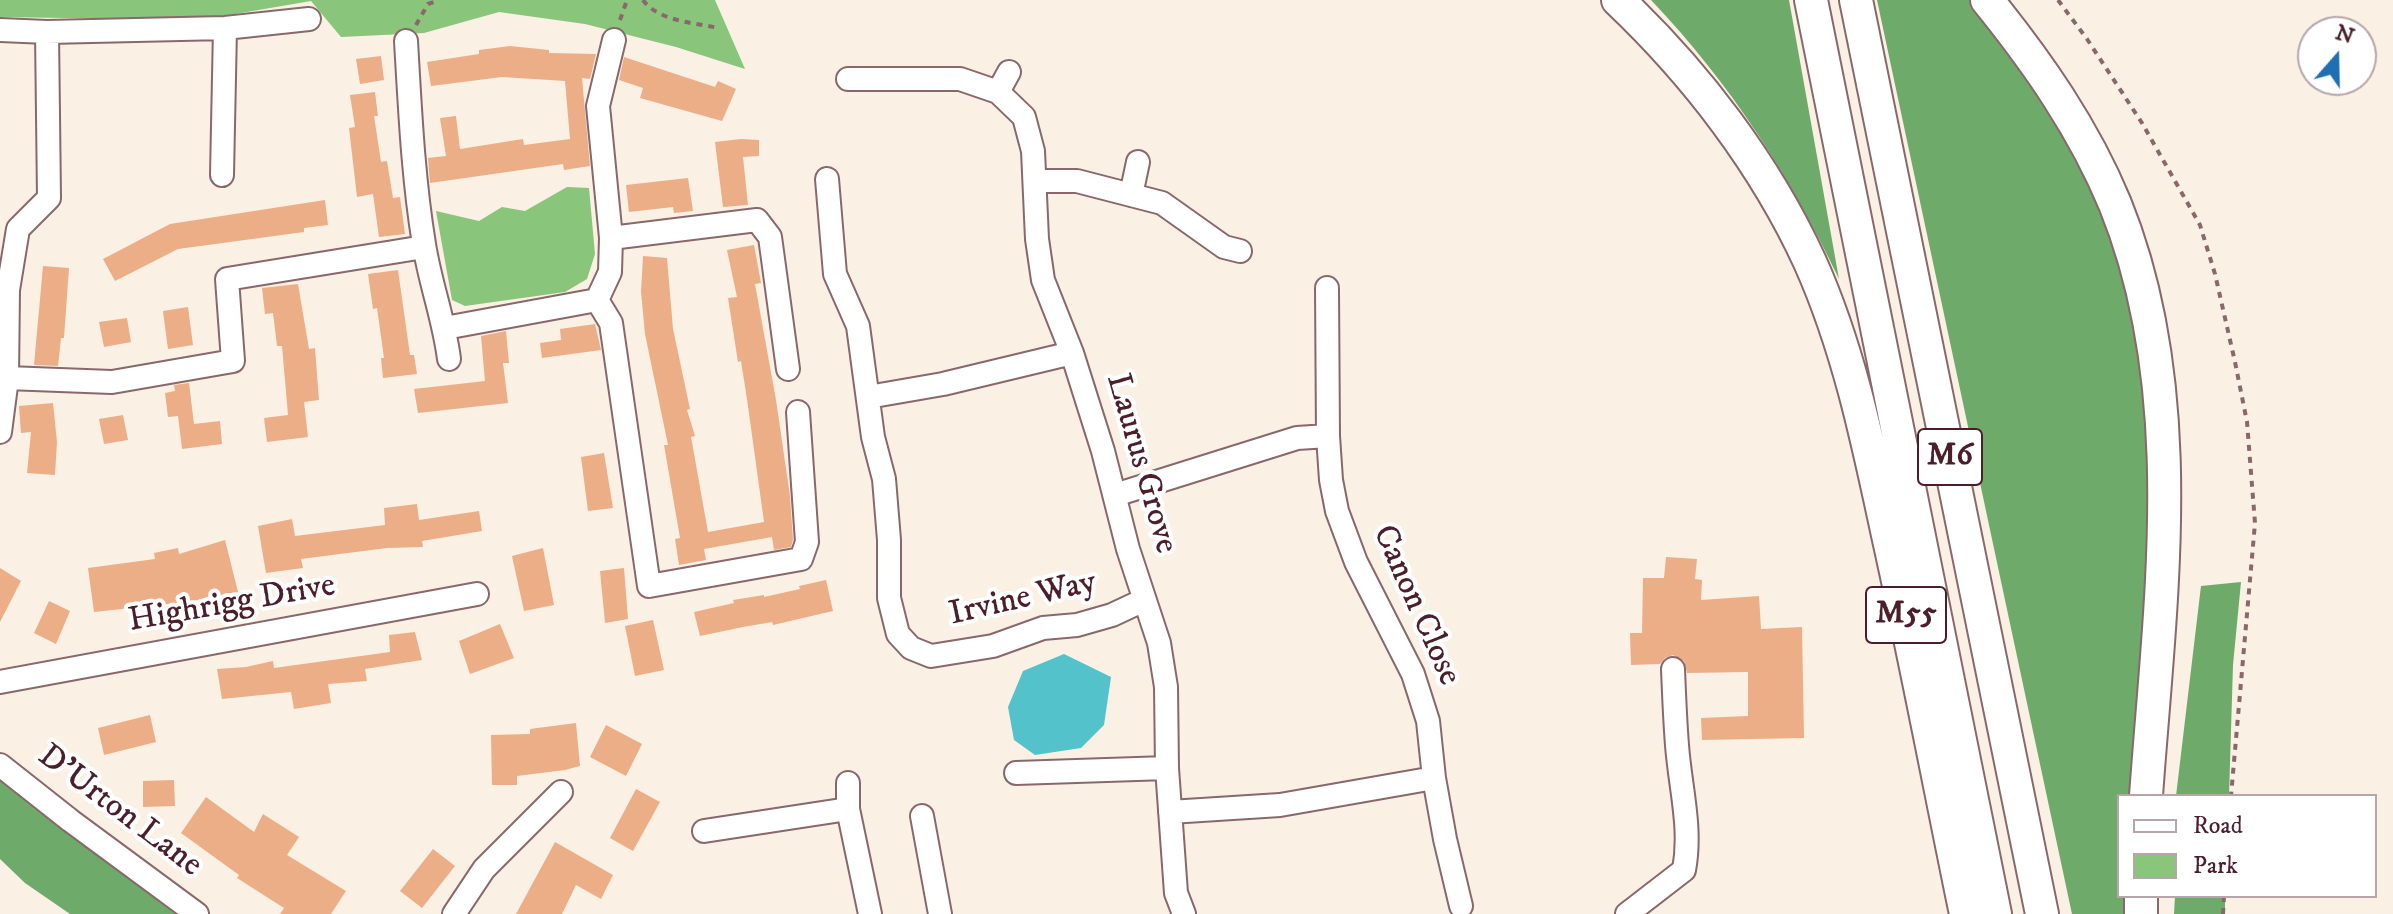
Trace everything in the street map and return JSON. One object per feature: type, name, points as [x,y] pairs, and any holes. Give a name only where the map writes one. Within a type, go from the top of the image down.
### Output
[{"type":"highway","name":"M55","points":[[1618,0],[1664,48],[1738,138],[1787,217],[1833,320],[1868,438],[1966,914]]},
{"type":"highway","name":"M6","points":[[1811,0],[1995,914]]},
{"type":"highway","name":"M6","points":[[1856,0],[2042,914]]},
{"type":"highway","points":[[1987,0],[2040,69],[2096,162],[2128,240],[2144,291],[2152,334],[2162,433],[2163,496],[2146,794]]},
{"type":"street","points":[[0,30],[47,32],[225,28],[309,19]]},
{"type":"street","points":[[222,175],[225,28]]},
{"type":"street","points":[[0,432],[7,378],[8,290],[18,229],[49,198],[47,32]]},
{"type":"street","points":[[597,300],[610,272],[611,238],[598,106],[614,40]]},
{"type":"street","points":[[406,41],[411,142],[424,247],[445,328],[449,359]]},
{"type":"street","points":[[998,92],[1009,72]]},
{"type":"street","name":"Laurus Grove","points":[[848,79],[960,79],[998,92],[1024,117],[1033,151],[1037,239],[1043,280],[1072,353],[1128,549],[1159,643],[1166,687],[1167,768],[1176,893],[1184,914]]},
{"type":"street","points":[[1131,195],[1138,162]]},
{"type":"street","name":"Irvine Way","points":[[827,179],[835,274],[858,326],[873,437],[884,479],[889,598],[898,634],[911,648],[931,656],[993,646],[1043,628],[1077,625],[1144,600]]},
{"type":"street","points":[[1035,181],[1077,181],[1162,203],[1224,247],[1240,251]]},
{"type":"street","points":[[611,238],[757,220],[770,237],[788,369]]},
{"type":"street","points":[[7,378],[112,382],[233,361],[227,279],[424,247]]},
{"type":"street","name":"Canon Close","points":[[1327,288],[1328,436],[1337,511],[1356,562],[1413,674],[1428,721],[1434,778],[1461,906]]},
{"type":"street","points":[[445,328],[597,300]]},
{"type":"street","points":[[597,300],[611,323],[649,586],[801,559],[807,542],[798,412]]},
{"type":"street","points":[[868,397],[943,384],[1072,353]]},
{"type":"street","points":[[1115,495],[1297,438],[1328,436]]},
{"type":"street","name":"Highrigg Drive","points":[[0,682],[477,594]]},
{"type":"street","points":[[1627,914],[1684,870],[1687,819],[1677,746],[1673,669]]},
{"type":"street","name":"D'Urton Lane","points":[[0,765],[197,914]]},
{"type":"street","points":[[1016,773],[1167,768]]},
{"type":"street","points":[[1170,812],[1280,805],[1434,778]]},
{"type":"street","points":[[848,783],[848,809],[870,914]]},
{"type":"street","points":[[454,914],[484,869],[561,792]]},
{"type":"street","points":[[704,831],[848,809]]},
{"type":"street","points":[[922,816],[940,914]]},
{"type":"path","points":[[406,41],[428,4],[439,0]]},
{"type":"path","points":[[643,0],[649,9],[675,19],[719,28]]},
{"type":"path","points":[[2058,0],[2142,123],[2200,225],[2229,333],[2247,422],[2255,523],[2231,794]]},
{"type":"green space","points":[[0,0],[715,0],[745,69],[676,47],[585,24],[499,12],[424,33],[341,37],[311,1],[200,20],[0,17]]},
{"type":"green space","points":[[1651,0],[1789,0],[1839,279],[1800,204],[1756,132],[1707,64]]},
{"type":"green space","points":[[1877,0],[1971,0],[2050,107],[2095,193],[2128,285],[2154,428],[2146,621],[2130,794],[2117,794],[2117,898],[2126,898],[2126,914],[2072,914]]},
{"type":"green space","points":[[567,187],[589,188],[595,254],[587,279],[565,292],[465,306],[452,300],[436,211],[479,221],[502,207],[525,211]]},
{"type":"green space","points":[[2241,582],[2233,665],[2229,794],[2176,794],[2201,586]]},
{"type":"green space","points":[[0,773],[183,914],[70,914],[25,883],[0,859]]},
{"type":"green space","points":[[2175,898],[2225,898],[2225,914],[2174,914]]},
{"type":"water","points":[[1064,654],[1111,677],[1104,725],[1081,748],[1035,755],[1014,740],[1008,707],[1023,671]]},
{"type":"building","points":[[510,46],[549,50],[549,53],[596,54],[590,79],[582,78],[590,166],[564,170],[563,164],[430,183],[428,158],[446,156],[440,118],[456,116],[460,149],[523,139],[524,145],[570,139],[565,81],[502,77],[431,86],[427,62]]},
{"type":"building","points":[[381,56],[384,80],[360,84],[356,59]]},
{"type":"building","points":[[624,57],[715,87],[718,81],[736,89],[722,121],[640,98],[643,88],[619,80]]},
{"type":"building","points":[[375,92],[378,116],[374,116],[381,162],[387,161],[393,198],[400,197],[405,234],[379,237],[373,194],[357,197],[349,128],[355,127],[350,95]]},
{"type":"building","points":[[759,140],[759,156],[743,157],[748,205],[723,207],[715,142]]},
{"type":"building","points":[[688,178],[693,211],[674,213],[673,207],[629,212],[626,185]]},
{"type":"building","points":[[325,200],[328,225],[304,228],[304,232],[178,249],[115,281],[103,259],[170,224]]},
{"type":"building","points":[[754,245],[761,283],[755,284],[776,400],[793,540],[791,547],[774,550],[772,537],[704,549],[706,560],[679,565],[675,539],[680,538],[664,445],[668,445],[645,334],[641,292],[643,256],[667,258],[673,329],[690,409],[687,410],[695,436],[691,437],[708,532],[764,522],[741,361],[738,362],[728,298],[737,297],[727,250]]},
{"type":"building","points":[[43,266],[69,268],[64,338],[61,338],[58,366],[34,365]]},
{"type":"building","points":[[398,270],[410,355],[414,355],[417,374],[383,378],[381,358],[384,358],[377,308],[373,309],[368,274]]},
{"type":"building","points":[[298,284],[309,349],[315,348],[319,400],[304,402],[308,437],[267,442],[264,418],[288,415],[282,346],[277,346],[273,313],[265,314],[262,288]]},
{"type":"building","points":[[188,307],[193,345],[168,349],[163,311]]},
{"type":"building","points":[[127,318],[131,342],[104,347],[99,322]]},
{"type":"building","points":[[595,324],[601,350],[542,358],[540,343],[561,340],[560,329]]},
{"type":"building","points":[[506,331],[509,363],[503,363],[508,403],[418,413],[414,389],[485,381],[481,336]]},
{"type":"building","points":[[189,383],[194,424],[220,421],[222,444],[182,449],[178,416],[168,417],[165,393],[175,391],[174,385]]},
{"type":"building","points":[[53,403],[57,442],[55,475],[27,473],[31,432],[21,433],[19,406]]},
{"type":"building","points":[[123,415],[128,440],[104,444],[99,419]]},
{"type":"building","points":[[604,453],[613,508],[588,511],[581,457]]},
{"type":"building","points":[[417,504],[419,520],[479,511],[482,531],[422,541],[423,547],[387,548],[301,559],[303,568],[266,573],[258,526],[292,519],[295,536],[385,525],[384,508]]},
{"type":"building","points":[[225,540],[238,592],[187,602],[94,612],[88,568],[155,559],[154,553],[178,548],[179,554]]},
{"type":"building","points":[[543,548],[554,605],[524,611],[512,556]]},
{"type":"building","points":[[1666,557],[1697,559],[1695,579],[1702,580],[1701,600],[1759,596],[1761,629],[1802,627],[1804,738],[1702,740],[1701,718],[1748,716],[1748,672],[1687,673],[1684,661],[1673,655],[1660,664],[1631,665],[1630,633],[1642,633],[1643,578],[1664,578]]},
{"type":"building","points":[[0,568],[21,581],[0,622]]},
{"type":"building","points":[[624,568],[628,619],[605,623],[600,571]]},
{"type":"building","points":[[826,580],[833,611],[773,625],[772,622],[700,636],[694,612],[734,603],[733,600],[800,589],[799,586]]},
{"type":"building","points":[[49,601],[70,611],[56,644],[34,633]]},
{"type":"building","points":[[653,620],[664,670],[635,676],[625,626]]},
{"type":"building","points":[[500,624],[514,658],[470,674],[459,641]]},
{"type":"building","points":[[415,632],[422,660],[365,669],[367,681],[328,684],[331,703],[294,709],[291,692],[222,699],[217,669],[273,661],[274,668],[390,652],[389,635]]},
{"type":"building","points":[[150,715],[156,742],[104,755],[98,728]]},
{"type":"building","points":[[576,723],[580,766],[517,776],[517,785],[492,785],[491,735],[530,734],[530,729]]},
{"type":"building","points":[[606,725],[642,744],[626,776],[590,757]]},
{"type":"building","points":[[174,780],[175,806],[143,807],[143,781]]},
{"type":"building","points":[[636,789],[660,802],[633,851],[610,838]]},
{"type":"building","points":[[206,797],[254,832],[263,814],[299,837],[287,855],[346,891],[331,914],[280,914],[284,908],[237,878],[239,875],[181,833]]},
{"type":"building","points":[[555,842],[613,875],[601,899],[576,885],[562,914],[516,914]]},
{"type":"building","points":[[433,849],[455,866],[422,908],[400,891]]}]
